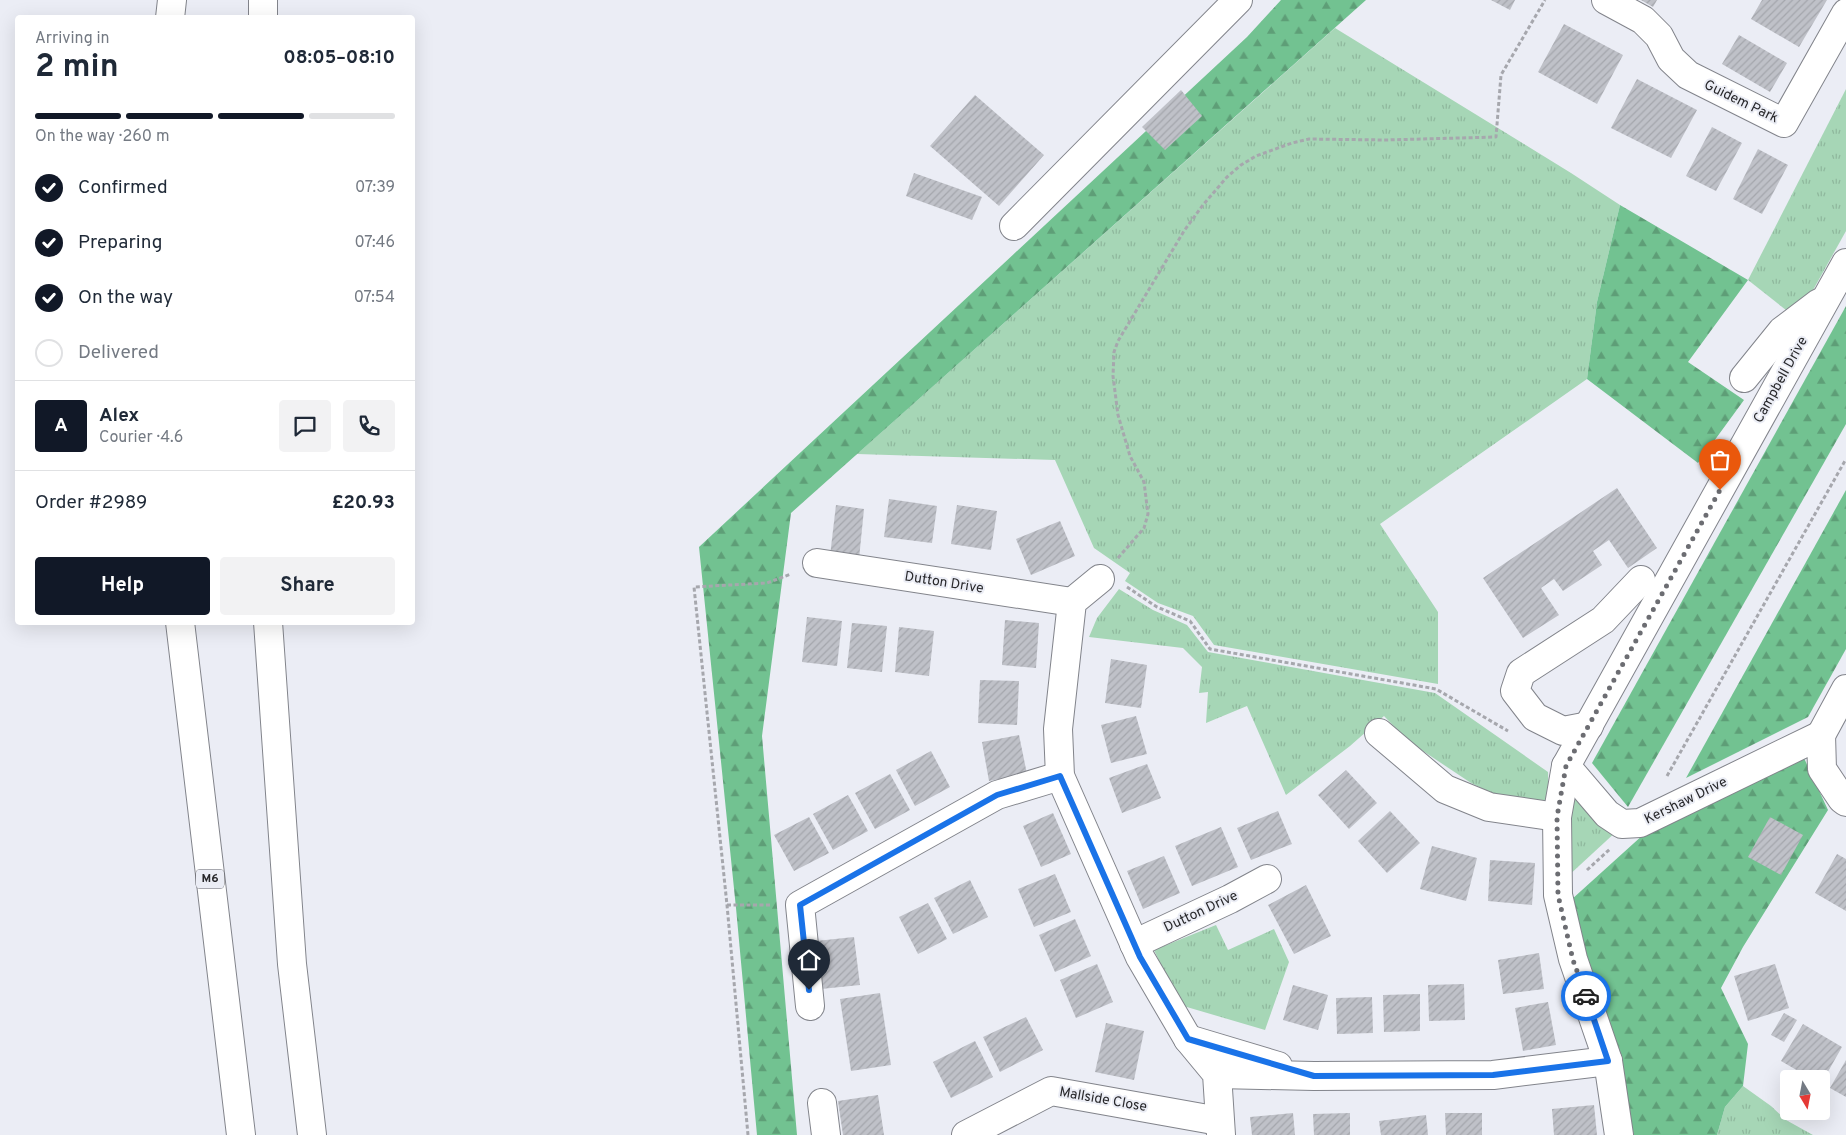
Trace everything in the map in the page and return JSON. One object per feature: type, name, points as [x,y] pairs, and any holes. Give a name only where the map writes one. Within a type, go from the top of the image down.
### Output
[{"type":"main road","points":[[170,15],[172,0]]},
{"type":"main road","points":[[263,0],[263,15]]},
{"type":"main road","points":[[1014,226],[1238,0]]},
{"type":"main road","name":"Guidem Park","points":[[1606,0],[1643,20],[1659,36],[1671,59],[1688,76],[1784,123],[1846,13]]},
{"type":"main road","name":"Campbell Drive","points":[[1619,1135],[1608,1061],[1573,960],[1558,895],[1557,817],[1566,766],[1846,263]]},
{"type":"main road","points":[[1744,378],[1782,331],[1828,296]]},
{"type":"main road","name":"Dutton Drive","points":[[817,563],[1072,602]]},
{"type":"main road","points":[[1100,578],[1072,602],[1058,729],[1060,776],[1140,957],[1188,1039],[1217,1074],[1220,1128]]},
{"type":"main road","points":[[1589,726],[1563,731],[1535,717],[1516,691],[1521,673],[1603,620],[1641,580]]},
{"type":"main road","name":"M6","points":[[180,625],[240,1135]]},
{"type":"main road","points":[[268,625],[292,964],[312,1135]]},
{"type":"main road","points":[[1846,689],[1821,735],[1822,768],[1842,799],[1846,802]]},
{"type":"main road","points":[[1379,733],[1445,788],[1489,807],[1557,817]]},
{"type":"main road","name":"Kershaw Drive","points":[[1566,766],[1607,814],[1622,824],[1640,823],[1821,735]]},
{"type":"main road","points":[[810,1006],[800,905],[997,795],[1060,776]]},
{"type":"main road","name":"Dutton Drive","points":[[1134,944],[1230,899],[1267,879]]},
{"type":"main road","points":[[1188,1039],[1314,1076]]},
{"type":"main road","points":[[1217,1074],[1314,1076],[1493,1075],[1608,1061]]},
{"type":"main road","name":"Mallside Close","points":[[966,1135],[1051,1091],[1220,1128]]},
{"type":"main road","points":[[822,1103],[826,1135]]},
{"type":"path","points":[[1510,732],[1436,689],[1210,649],[1190,621],[1157,607],[1125,586],[1100,578],[1144,528],[1148,514],[1144,482],[1130,456],[1118,415],[1113,376],[1114,352],[1118,341],[1184,231],[1203,205],[1227,177],[1241,165],[1256,156],[1309,139],[1386,140],[1496,137],[1501,75],[1545,0]]},
{"type":"path","points":[[1664,780],[1846,459]]},
{"type":"path","points":[[748,1135],[727,905],[694,587],[767,583],[817,563]]},
{"type":"path","points":[[1558,895],[1640,823]]},
{"type":"path","points":[[727,905],[800,905]]},
{"type":"green space","points":[[1281,0],[1366,0],[791,513],[762,736],[797,1135],[757,1135],[699,547],[1247,37]]},
{"type":"green space","points":[[1335,28],[1620,205],[1597,302],[1587,379],[1380,524],[1438,612],[1438,684],[1214,645],[1193,616],[1158,603],[1125,581],[1130,573],[1094,548],[1055,460],[857,454]]},
{"type":"green space","points":[[1846,89],[1846,231],[1803,308],[1791,314],[1748,280]]},
{"type":"green space","points":[[1620,205],[1748,280],[1688,362],[1744,400],[1698,463],[1587,379],[1597,302]]},
{"type":"green space","points":[[1846,306],[1846,424],[1628,807],[1592,763]]},
{"type":"green space","points":[[1846,490],[1846,649],[1808,717],[1686,778]]},
{"type":"green space","points":[[1119,589],[1153,610],[1187,625],[1208,652],[1435,693],[1548,772],[1549,801],[1502,798],[1471,783],[1408,741],[1384,716],[1350,746],[1286,795],[1247,706],[1206,723],[1208,692],[1199,693],[1202,667],[1183,648],[1089,637],[1097,618]]},
{"type":"green space","points":[[1804,758],[1828,810],[1743,947],[1721,988],[1748,1044],[1743,1086],[1725,1107],[1717,1135],[1634,1135],[1583,969],[1571,900],[1644,834]]},
{"type":"green space","points":[[1570,784],[1618,830],[1567,877]]},
{"type":"green space","points":[[1216,925],[1228,950],[1274,929],[1289,962],[1265,1030],[1180,1005],[1154,950]]},
{"type":"green space","points":[[1743,1086],[1771,1106],[1780,1114],[1780,1120],[1786,1120],[1813,1135],[1717,1135],[1725,1107]]},
{"type":"building","points":[[1491,0],[1515,0],[1510,10]]},
{"type":"building","points":[[1641,0],[1657,0],[1653,7]]},
{"type":"building","points":[[1762,0],[1827,0],[1799,47],[1751,19]]},
{"type":"building","points":[[1564,24],[1623,55],[1597,104],[1538,72]]},
{"type":"building","points":[[1739,35],[1787,63],[1770,92],[1722,64]]},
{"type":"building","points":[[1637,79],[1697,110],[1671,158],[1611,128]]},
{"type":"building","points":[[1181,90],[1202,116],[1165,150],[1142,127]]},
{"type":"building","points":[[975,95],[1044,155],[999,206],[930,146]]},
{"type":"building","points":[[1712,127],[1742,143],[1716,191],[1686,176]]},
{"type":"building","points":[[1758,149],[1788,165],[1762,214],[1733,199]]},
{"type":"building","points":[[914,173],[982,197],[972,220],[906,196]]},
{"type":"building","points":[[1617,488],[1657,548],[1628,568],[1609,540],[1593,551],[1602,565],[1563,591],[1554,579],[1541,588],[1559,615],[1523,638],[1483,578]]},
{"type":"building","points":[[889,499],[937,506],[932,543],[884,537]]},
{"type":"building","points":[[836,505],[864,509],[859,559],[830,556]]},
{"type":"building","points":[[957,505],[997,511],[991,550],[951,544]]},
{"type":"building","points":[[1060,521],[1075,556],[1031,575],[1016,539]]},
{"type":"building","points":[[807,617],[842,621],[837,666],[802,662]]},
{"type":"building","points":[[1005,620],[1039,623],[1036,668],[1002,665]]},
{"type":"building","points":[[852,623],[887,626],[882,672],[847,668]]},
{"type":"building","points":[[899,627],[934,631],[929,676],[895,672]]},
{"type":"building","points":[[1111,659],[1147,665],[1141,708],[1105,703]]},
{"type":"building","points":[[980,680],[1019,681],[1017,725],[978,723]]},
{"type":"building","points":[[1136,716],[1147,754],[1111,763],[1101,725]]},
{"type":"building","points":[[1019,735],[1027,774],[989,781],[982,742]]},
{"type":"building","points":[[931,751],[950,787],[915,806],[896,770]]},
{"type":"building","points":[[1147,764],[1161,798],[1122,813],[1109,778]]},
{"type":"building","points":[[1346,770],[1377,803],[1349,829],[1318,795]]},
{"type":"building","points":[[890,774],[910,810],[875,829],[855,793]]},
{"type":"building","points":[[848,795],[868,831],[833,850],[813,814]]},
{"type":"building","points":[[1278,811],[1292,844],[1251,860],[1237,828]]},
{"type":"building","points":[[1390,811],[1420,843],[1387,873],[1358,841]]},
{"type":"building","points":[[1053,813],[1071,854],[1041,867],[1023,826]]},
{"type":"building","points":[[809,817],[829,853],[794,871],[774,835]]},
{"type":"building","points":[[1770,817],[1803,835],[1781,875],[1748,857]]},
{"type":"building","points":[[1221,827],[1238,867],[1192,886],[1175,846]]},
{"type":"building","points":[[1432,846],[1477,858],[1466,901],[1420,889]]},
{"type":"building","points":[[1837,854],[1846,859],[1846,911],[1815,893]]},
{"type":"building","points":[[1164,856],[1180,893],[1143,909],[1127,871]]},
{"type":"building","points":[[1490,860],[1535,863],[1532,905],[1488,901]]},
{"type":"building","points":[[1055,874],[1071,912],[1034,927],[1018,889]]},
{"type":"building","points":[[970,880],[988,917],[953,934],[934,898]]},
{"type":"building","points":[[1306,885],[1331,936],[1294,954],[1268,905]]},
{"type":"building","points":[[928,903],[947,939],[918,954],[899,917]]},
{"type":"building","points":[[1075,919],[1091,956],[1055,972],[1039,935]]},
{"type":"building","points":[[854,937],[860,985],[821,989],[816,941]]},
{"type":"building","points":[[1539,953],[1544,989],[1503,994],[1498,960]]},
{"type":"building","points":[[1097,964],[1113,1002],[1076,1018],[1060,980]]},
{"type":"building","points":[[1775,964],[1789,1008],[1748,1021],[1734,976]]},
{"type":"building","points":[[1464,984],[1465,1020],[1429,1021],[1428,985]]},
{"type":"building","points":[[1293,985],[1328,995],[1318,1030],[1283,1020]]},
{"type":"building","points":[[880,993],[891,1065],[851,1071],[840,999]]},
{"type":"building","points":[[1420,994],[1420,1031],[1384,1032],[1383,995]]},
{"type":"building","points":[[1372,997],[1373,1033],[1337,1034],[1336,998]]},
{"type":"building","points":[[1548,1002],[1556,1045],[1523,1051],[1515,1008]]},
{"type":"building","points":[[1784,1013],[1797,1020],[1784,1042],[1771,1035]]},
{"type":"building","points":[[1026,1017],[1043,1050],[1000,1072],[983,1037]]},
{"type":"building","points":[[1106,1023],[1144,1031],[1134,1080],[1095,1072]]},
{"type":"building","points":[[1803,1024],[1842,1047],[1829,1070],[1796,1070],[1781,1061]]},
{"type":"building","points":[[975,1041],[993,1077],[951,1098],[933,1062]]},
{"type":"building","points":[[1846,1060],[1846,1097],[1830,1088]]},
{"type":"building","points":[[878,1095],[884,1135],[843,1135],[838,1101]]},
{"type":"building","points":[[1594,1105],[1597,1135],[1554,1135],[1552,1109]]},
{"type":"building","points":[[1293,1113],[1295,1135],[1252,1135],[1250,1117]]},
{"type":"building","points":[[1350,1113],[1350,1135],[1314,1135],[1313,1114]]},
{"type":"building","points":[[1445,1113],[1482,1113],[1482,1135],[1446,1135]]},
{"type":"building","points":[[1426,1115],[1428,1135],[1381,1135],[1379,1121]]},
{"type":"way so far","points":[[1586,996],[1573,960],[1558,895],[1557,817],[1566,766],[1720,490]]},
{"type":"route","points":[[809,990],[800,905],[997,795],[1060,776],[1140,957],[1188,1039],[1314,1076],[1493,1075],[1608,1061],[1586,996]]}]
